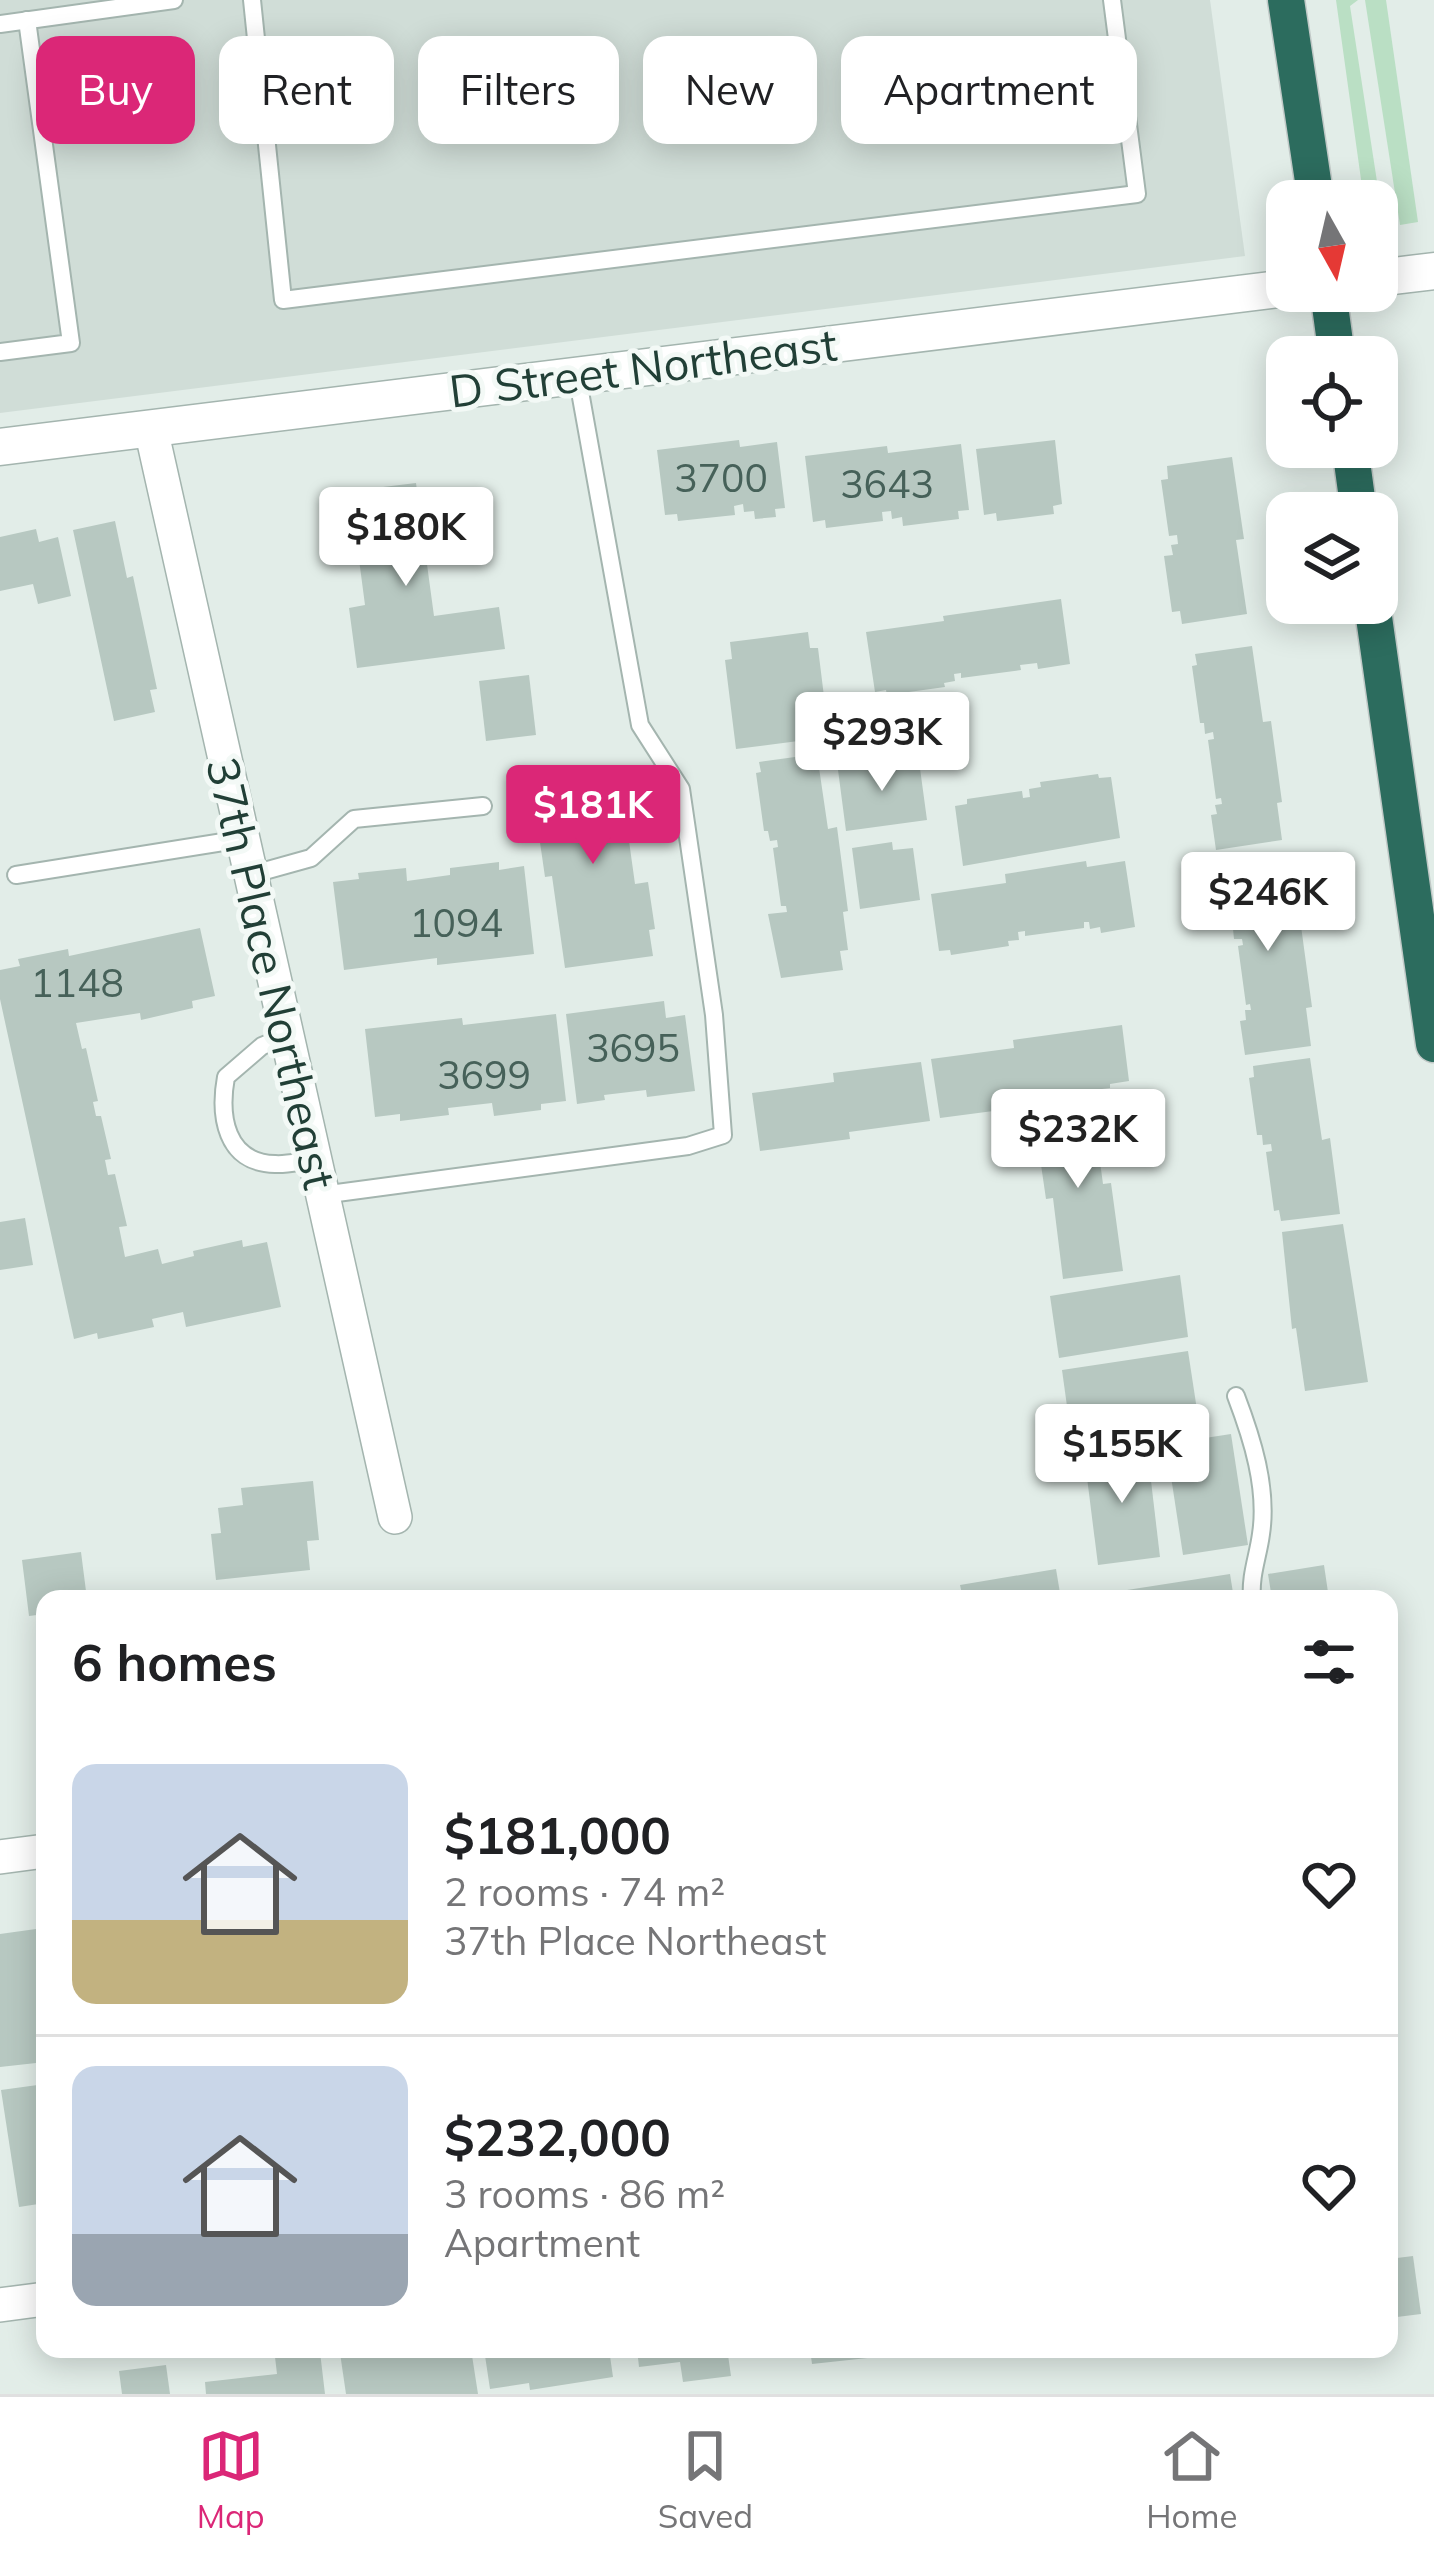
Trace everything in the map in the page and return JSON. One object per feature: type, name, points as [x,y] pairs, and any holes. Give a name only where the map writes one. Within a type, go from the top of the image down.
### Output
[{"type":"highway","points":[[1286,0],[1313,180]]},
{"type":"highway","points":[[1375,624],[1434,1044]]},
{"type":"street","points":[[1398,275],[1434,271]]},
{"type":"street","name":"D Street Northeast","points":[[0,447],[1266,290]]},
{"type":"street","name":"37th Place Northeast","points":[[151,429],[395,1517]]},
{"type":"street","points":[[0,1857],[36,1852]]},
{"type":"street","points":[[0,2305],[36,2300]]},
{"type":"lane","points":[[0,24],[174,0]]},
{"type":"lane","points":[[251,0],[283,300],[1138,194],[1112,0]]},
{"type":"lane","points":[[0,352],[71,343],[27,20]]},
{"type":"lane","points":[[322,1195],[688,1146],[723,1136],[708,968],[682,789],[640,725],[576,374]]},
{"type":"lane","points":[[250,875],[311,858],[354,819],[483,806]]},
{"type":"lane","points":[[16,875],[242,839]]},
{"type":"lane","points":[[286,1036],[262,1046],[226,1077],[222,1121],[230,1139],[269,1165],[313,1160]]},
{"type":"lane","points":[[1236,1396],[1255,1445],[1261,1509],[1251,1590]]},
{"type":"shaded area","points":[[0,0],[1210,0],[1245,256],[0,413]]},
{"type":"green space","points":[[1336,0],[1358,0],[1350,6],[1377,180],[1361,180]]},
{"type":"green space","points":[[1365,0],[1386,0],[1418,222],[1400,225],[1398,180],[1393,180]]},
{"type":"building","points":[[739,440],[740,447],[777,442],[785,508],[775,509],[776,517],[755,519],[754,511],[744,512],[743,504],[734,506],[735,515],[678,521],[677,514],[665,515],[657,450]]},
{"type":"building","points":[[1055,440],[1062,504],[1053,506],[1054,514],[997,521],[996,513],[984,515],[976,449]]},
{"type":"building","points":[[961,444],[969,510],[958,511],[959,519],[903,526],[902,517],[892,519],[891,511],[882,512],[883,521],[826,528],[825,520],[813,522],[805,456],[887,446],[888,453]]},
{"type":"building","points":[[1232,457],[1244,539],[1236,540],[1247,614],[1182,624],[1180,611],[1172,612],[1164,556],[1173,555],[1171,545],[1178,544],[1177,535],[1169,536],[1161,480],[1168,479],[1167,466]]},
{"type":"building","points":[[416,483],[434,616],[499,607],[505,649],[357,668],[349,608],[365,605],[350,491]]},
{"type":"building","points":[[115,521],[127,578],[133,576],[157,689],[150,690],[155,712],[114,721],[73,530]]},
{"type":"building","points":[[36,529],[39,542],[58,537],[71,596],[38,604],[33,584],[0,591],[0,537]]},
{"type":"building","points":[[1061,599],[1070,664],[1038,669],[1037,663],[1020,665],[1021,670],[961,678],[961,673],[954,674],[955,681],[944,683],[945,687],[887,695],[886,690],[875,692],[866,632]]},
{"type":"building","points":[[808,632],[810,648],[818,648],[829,737],[736,749],[725,660],[732,659],[730,642]]},
{"type":"building","points":[[1252,646],[1263,722],[1271,721],[1282,840],[1216,850],[1211,815],[1217,814],[1215,805],[1222,804],[1221,798],[1216,799],[1208,740],[1214,739],[1213,732],[1205,734],[1204,723],[1200,723],[1192,666],[1197,665],[1195,654]]},
{"type":"building","points":[[529,675],[536,735],[486,741],[479,681]]},
{"type":"building","points":[[817,754],[828,829],[837,827],[848,950],[840,951],[843,970],[781,978],[768,914],[787,912],[781,906],[773,848],[778,847],[777,840],[770,841],[764,831],[756,773],[761,772],[759,762]]},
{"type":"building","points":[[905,756],[906,763],[919,761],[927,820],[846,831],[838,770],[850,769],[849,764]]},
{"type":"building","points":[[618,767],[622,792],[629,791],[636,840],[629,841],[635,884],[648,882],[655,929],[649,930],[653,956],[565,968],[531,780]]},
{"type":"building","points":[[1098,774],[1099,778],[1111,777],[1120,838],[963,866],[955,806],[967,804],[967,799],[1022,791],[1023,798],[1030,797],[1029,789],[1041,787],[1040,782]]},
{"type":"building","points":[[892,842],[893,850],[913,848],[920,900],[860,909],[852,848]]},
{"type":"building","points":[[1282,852],[1292,928],[1301,926],[1312,1007],[1306,1008],[1311,1046],[1245,1055],[1240,1021],[1246,1020],[1245,1010],[1251,1010],[1246,1005],[1238,946],[1243,945],[1242,939],[1234,939],[1233,929],[1229,930],[1221,871],[1226,871],[1224,860]]},
{"type":"building","points":[[1086,861],[1087,867],[1125,861],[1135,927],[1101,933],[1100,927],[1090,929],[1089,922],[1084,922],[1084,928],[1025,936],[1025,931],[1018,932],[1019,940],[1008,941],[1009,946],[951,955],[950,950],[939,951],[931,894],[1006,883],[1005,874]]},
{"type":"building","points":[[499,862],[499,870],[524,866],[534,954],[437,965],[437,958],[344,970],[333,882],[359,879],[358,873],[406,868],[407,881],[450,875],[450,868]]},
{"type":"building","points":[[200,928],[215,996],[192,1001],[193,1008],[141,1020],[140,1013],[76,1023],[98,1101],[93,1102],[96,1116],[101,1116],[111,1159],[105,1160],[108,1175],[115,1174],[127,1226],[119,1227],[125,1257],[158,1249],[162,1264],[242,1240],[243,1247],[267,1242],[281,1307],[186,1327],[183,1312],[152,1319],[154,1327],[74,1339],[0,999],[0,970],[20,966],[18,959],[68,949],[69,956]]},
{"type":"building","points":[[664,1001],[666,1018],[685,1015],[695,1091],[647,1097],[646,1090],[577,1104],[566,1014]]},
{"type":"building","points":[[556,1014],[566,1101],[541,1104],[541,1110],[494,1116],[492,1103],[400,1121],[400,1114],[375,1117],[365,1029],[462,1018],[463,1025]]},
{"type":"building","points":[[1122,1025],[1129,1081],[1110,1084],[1110,1088],[1029,1098],[1031,1106],[940,1118],[931,1059],[1014,1048],[1013,1040]]},
{"type":"building","points":[[1310,1058],[1322,1140],[1330,1138],[1340,1214],[1281,1221],[1279,1210],[1274,1211],[1266,1152],[1272,1151],[1271,1144],[1263,1145],[1262,1135],[1257,1135],[1249,1078],[1254,1077],[1253,1066]]},
{"type":"building","points":[[921,1062],[930,1121],[849,1132],[850,1139],[760,1151],[752,1093],[834,1082],[833,1073]]},
{"type":"building","points":[[1092,1102],[1103,1184],[1111,1183],[1123,1271],[1063,1279],[1053,1198],[1046,1199],[1033,1110]]},
{"type":"building","points":[[25,1218],[33,1265],[0,1270],[0,1222]]},
{"type":"building","points":[[1343,1224],[1368,1382],[1305,1391],[1296,1328],[1292,1329],[1282,1232]]},
{"type":"building","points":[[1180,1275],[1188,1337],[1059,1358],[1050,1296]]},
{"type":"building","points":[[1188,1351],[1197,1410],[1070,1428],[1062,1370]]},
{"type":"building","points":[[1231,1434],[1248,1545],[1183,1555],[1166,1444]]},
{"type":"building","points":[[1147,1447],[1160,1557],[1098,1565],[1084,1454]]},
{"type":"building","points":[[313,1481],[319,1540],[307,1541],[310,1570],[216,1580],[211,1534],[221,1533],[218,1508],[243,1505],[241,1488]]},
{"type":"building","points":[[81,1552],[86,1590],[36,1590],[36,1615],[29,1616],[22,1560]]},
{"type":"building","points":[[1324,1565],[1328,1590],[1271,1590],[1268,1574]]},
{"type":"building","points":[[1056,1569],[1060,1590],[961,1590],[960,1585]]},
{"type":"building","points":[[1230,1574],[1233,1590],[1127,1590]]},
{"type":"building","points":[[36,1929],[36,2063],[0,2067],[0,1934]]},
{"type":"building","points":[[36,2085],[36,2204],[19,2207],[1,2090]]},
{"type":"building","points":[[1413,2256],[1421,2314],[1398,2317],[1398,2258]]},
{"type":"building","points":[[275,2358],[321,2358],[325,2394],[206,2394],[205,2382],[277,2374]]},
{"type":"building","points":[[341,2358],[472,2358],[478,2394],[346,2394]]},
{"type":"building","points":[[485,2358],[610,2358],[613,2377],[530,2390],[529,2383],[490,2389]]},
{"type":"building","points":[[638,2358],[728,2358],[731,2376],[683,2382],[680,2362],[639,2367]]},
{"type":"building","points":[[811,2358],[868,2358],[812,2364]]},
{"type":"building","points":[[166,2365],[170,2394],[122,2394],[119,2371]]}]
